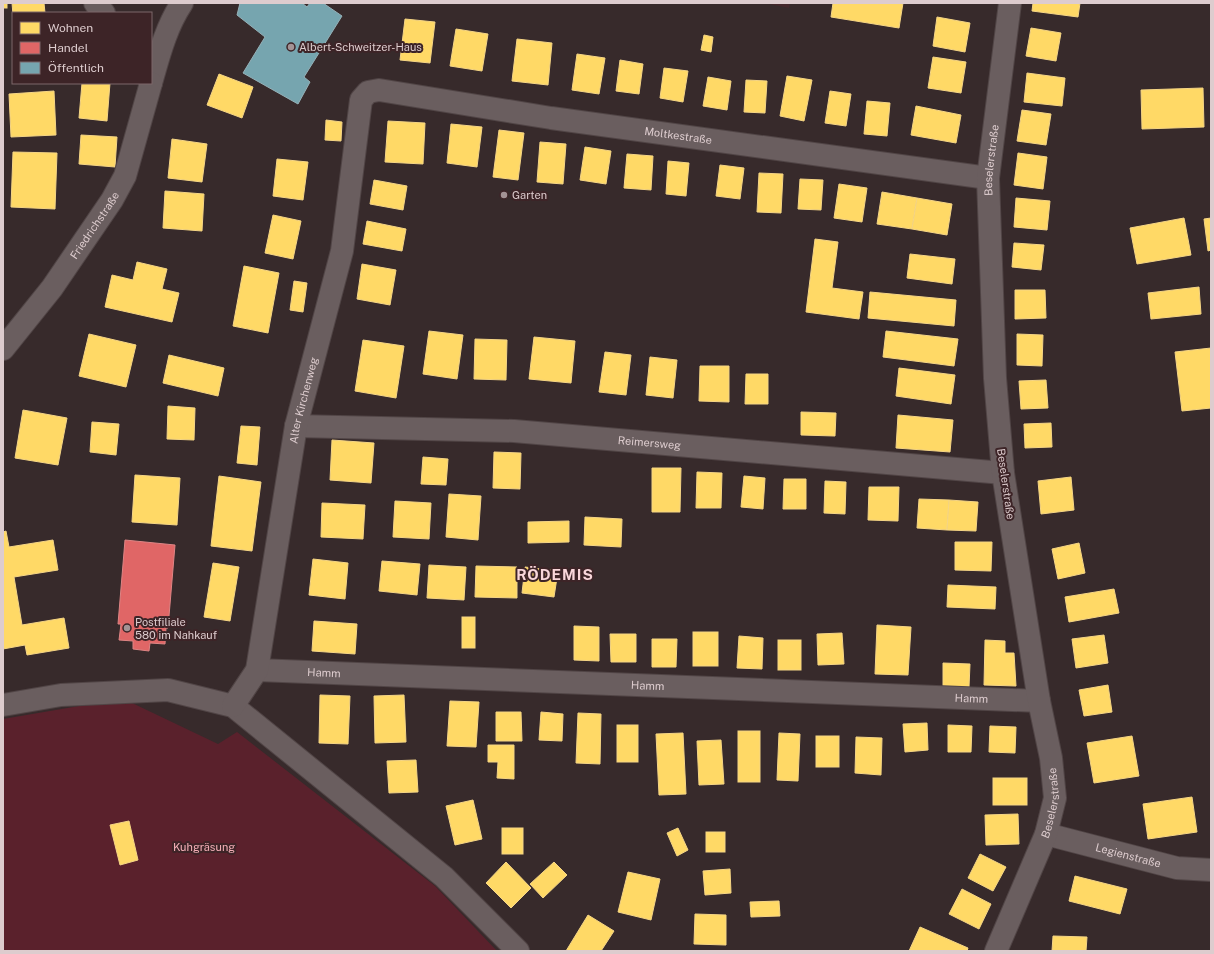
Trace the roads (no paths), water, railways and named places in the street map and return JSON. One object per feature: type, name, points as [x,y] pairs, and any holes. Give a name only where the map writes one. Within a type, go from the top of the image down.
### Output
[{"type":"street","points":[[95,3],[103,12]]},
{"type":"street","name":"Friedrichstraße","points":[[152,74],[173,18],[182,3]]},
{"type":"street","name":"Beselerstraße","points":[[996,951],[1046,834],[1055,798],[1051,758],[1040,701],[1003,473],[995,378],[988,178],[1010,3]]},
{"type":"street","name":"Friedrichstraße","points":[[3,349],[52,288],[112,200],[125,176],[149,84]]},
{"type":"street","name":"Moltkestraße","points":[[368,92],[379,90],[558,119],[988,178]]},
{"type":"street","name":"Alter Kirchenweg","points":[[232,706],[257,670],[296,426],[342,251],[361,100],[368,92]]},
{"type":"street","name":"Reimersweg","points":[[296,426],[514,431],[1003,473]]},
{"type":"street","name":"Hamm","points":[[257,670],[1040,701]]},
{"type":"street","points":[[3,705],[61,695],[168,690],[232,706],[444,877],[518,951]]},
{"type":"street","name":"Legienstraße","points":[[1046,834],[1177,868],[1211,870]]},
{"type":"place","name":"Albert-Schweitzer-Haus","points":[[291,47]]},
{"type":"place","name":"Garten","points":[[504,195]]},
{"type":"place","name":"Postfiliale 580 im Nahkauf","points":[[127,628]]},
{"type":"district","name":"RÖDEMIS","points":[[555,575]]},
{"type":"park label","name":"Kuhgräsung","points":[[204,847]]}]
